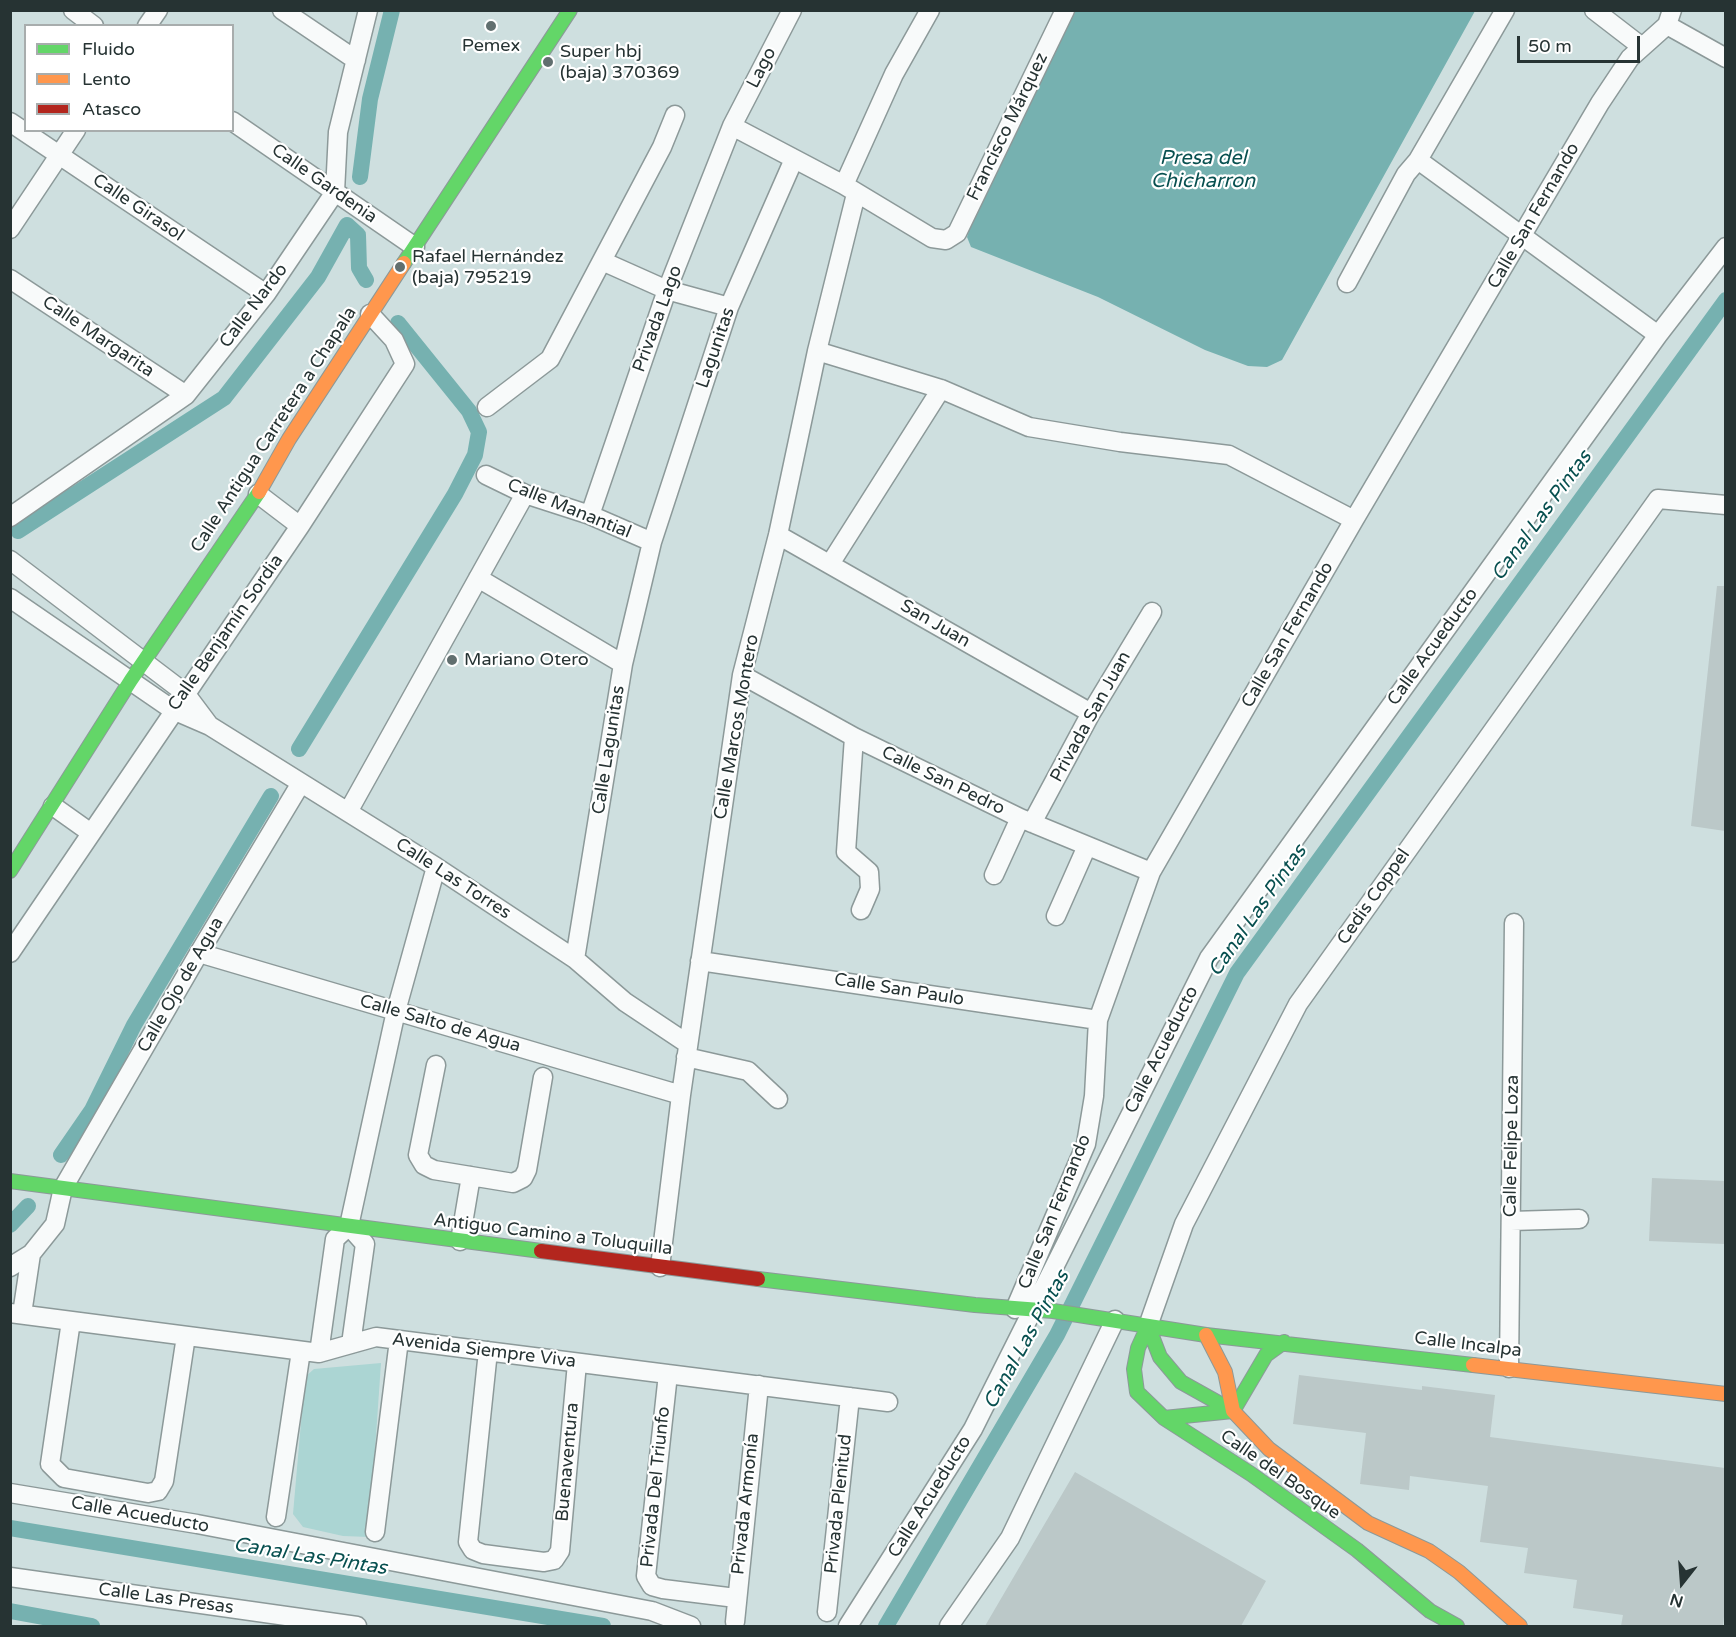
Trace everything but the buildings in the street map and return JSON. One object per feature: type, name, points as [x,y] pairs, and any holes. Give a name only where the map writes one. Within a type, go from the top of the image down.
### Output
[{"type":"street","points":[[73,10],[91,24]]},
{"type":"street","points":[[148,24],[158,10]]},
{"type":"street","points":[[282,10],[356,60]]},
{"type":"street","points":[[335,192],[338,132],[368,10]]},
{"type":"street","name":"Calle Antigua Carretera a Chapala","points":[[10,871],[53,806],[130,680],[258,494],[289,439],[570,10]]},
{"type":"street","name":"Lago","points":[[732,126],[792,10]]},
{"type":"street","name":"Calle Marcos Montero","points":[[660,1267],[687,1050],[742,675],[778,535],[850,189],[894,74],[930,10]]},
{"type":"street","name":"Francisco Márquez","points":[[850,189],[932,238],[946,240],[957,233],[1065,10]]},
{"type":"street","points":[[1347,283],[1406,174],[1418,160],[1505,10]]},
{"type":"street","points":[[1594,10],[1642,47]]},
{"type":"street","points":[[1670,18],[1725,58]]},
{"type":"street","name":"Calle San Fernando","points":[[1023,1310],[1086,1143],[1094,1096],[1098,1020],[1151,872],[1354,520],[1600,103],[1630,58],[1670,18]]},
{"type":"street","points":[[487,407],[550,359],[662,147],[675,115]]},
{"type":"street","name":"Calle Girasol","points":[[10,122],[24,131]]},
{"type":"street","name":"Calle Gardenia","points":[[234,122],[415,247]]},
{"type":"street","points":[[732,126],[850,189]]},
{"type":"street","name":"Privada Lago","points":[[590,515],[667,290],[732,126]]},
{"type":"street","name":"Calle Girasol","points":[[25,132],[266,294]]},
{"type":"street","points":[[10,229],[75,132]]},
{"type":"street","name":"Lagunitas","points":[[652,542],[729,307],[794,159]]},
{"type":"street","points":[[1418,160],[1658,335]]},
{"type":"street","name":"Calle Nardo","points":[[10,517],[186,395],[266,294],[335,192]]},
{"type":"street","name":"Calle Acueducto","points":[[848,1626],[973,1429],[1023,1310],[1209,958],[1658,335],[1725,247]]},
{"type":"street","points":[[602,261],[667,290],[729,307]]},
{"type":"street","name":"Calle Margarita","points":[[10,279],[186,395]]},
{"type":"street","name":"Calle Benjamín Sordia","points":[[10,953],[300,526],[405,364],[394,340],[370,314]]},
{"type":"street","points":[[817,351],[941,389],[1029,427],[1120,442],[1230,455],[1354,520]]},
{"type":"street","points":[[830,564],[941,389]]},
{"type":"street","name":"Calle Manantial","points":[[486,474],[525,494],[590,515],[652,542]]},
{"type":"street","points":[[258,494],[300,526]]},
{"type":"street","points":[[348,812],[525,494]]},
{"type":"street","name":"Cedis Coppel","points":[[1148,1326],[1184,1224],[1298,1004],[1658,499],[1725,505]]},
{"type":"street","name":"San Juan","points":[[778,535],[1091,713]]},
{"type":"street","name":"Calle Lagunitas","points":[[575,959],[623,664],[652,542]]},
{"type":"street","name":"Calle Las Torres","points":[[10,560],[185,693],[210,726]]},
{"type":"street","points":[[478,578],[623,664]]},
{"type":"street","name":"Calle Las Torres","points":[[10,598],[173,710],[210,726],[436,867],[575,959],[625,1002],[687,1050]]},
{"type":"street","name":"Privada San Juan","points":[[994,875],[1152,612]]},
{"type":"street","points":[[98,658],[112,639]]},
{"type":"street","name":"Calle San Pedro","points":[[742,675],[854,737],[1026,821],[1151,872]]},
{"type":"street","points":[[854,737],[846,852],[869,872],[870,889],[861,910]]},
{"type":"street","name":"Calle Ojo de Agua","points":[[31,1254],[55,1224],[63,1188],[199,953],[302,783]]},
{"type":"street","points":[[53,806],[91,833]]},
{"type":"street","points":[[1056,916],[1087,846]]},
{"type":"street","points":[[276,1517],[335,1239],[349,1226],[396,1011],[436,867]]},
{"type":"street","name":"Calle Felipe Loza","points":[[1509,1368],[1514,923]]},
{"type":"street","name":"Calle Salto de Agua","points":[[199,953],[681,1095]]},
{"type":"street","name":"Calle San Paulo","points":[[700,961],[1098,1020]]},
{"type":"street","points":[[687,1050],[748,1071],[778,1099]]},
{"type":"street","points":[[436,1065],[418,1155],[424,1165],[435,1170],[513,1183],[523,1178],[527,1170],[543,1077]]},
{"type":"street","points":[[460,1241],[471,1176]]},
{"type":"street","name":"Antiguo Camino a Toluquilla","points":[[10,1181],[660,1267],[1115,1320]]},
{"type":"street","points":[[1511,1221],[1580,1219]]},
{"type":"street","points":[[349,1226],[365,1244],[351,1344]]},
{"type":"street","points":[[10,1267],[31,1254]]},
{"type":"street","points":[[16,1314],[31,1254]]},
{"type":"street","name":"Avenida Siempre Viva","points":[[16,1314],[310,1352],[376,1337],[888,1402]]},
{"type":"street","points":[[949,1626],[1010,1538],[1115,1320],[1148,1326],[1160,1357],[1181,1382],[1233,1411]]},
{"type":"street","points":[[72,1321],[50,1464],[64,1478],[148,1493],[158,1491],[164,1481],[186,1336]]},
{"type":"street","name":"Calle Incalpa","points":[[1148,1326],[1206,1335],[1284,1342],[1725,1394]]},
{"type":"street","name":"Calle del Bosque","points":[[1148,1326],[1138,1348],[1134,1369],[1137,1392],[1164,1418],[1251,1474],[1357,1550],[1430,1611],[1457,1626]]},
{"type":"street","name":"Calle del Bosque","points":[[1206,1335],[1225,1372],[1233,1411],[1269,1449],[1318,1488],[1368,1523],[1430,1551],[1459,1572],[1520,1626]]},
{"type":"street","points":[[375,1532],[399,1340]]},
{"type":"street","points":[[1233,1411],[1266,1355],[1284,1342]]},
{"type":"street","name":"Buenaventura","points":[[488,1351],[468,1542],[473,1550],[483,1554],[544,1562],[554,1560],[560,1551],[577,1362]]},
{"type":"street","name":"Privada Del Triunfo","points":[[668,1374],[646,1576],[652,1586],[663,1589],[736,1598]]},
{"type":"street","name":"Privada Armonía","points":[[735,1622],[759,1385]]},
{"type":"street","name":"Privada Plenitud","points":[[828,1612],[850,1397]]},
{"type":"street","points":[[1164,1418],[1233,1411]]},
{"type":"street","name":"Calle Acueducto","points":[[10,1493],[197,1524],[652,1611],[691,1626]]},
{"type":"street","name":"Calle Las Presas","points":[[10,1577],[357,1626]]},
{"type":"shaded area","points":[[381,1363],[369,1537],[343,1536],[303,1527],[293,1514],[305,1377],[314,1369]]},
{"type":"water","name":"Presa del Chicharron","points":[[1074,11],[1475,11],[1282,360],[1267,367],[1248,366],[1205,350],[1098,297],[971,247],[967,237],[973,218]]},
{"type":"waterway","points":[[360,177],[370,99],[392,10]]},
{"type":"waterway","points":[[18,531],[224,398],[318,277],[347,225],[358,235],[359,268],[366,280]]},
{"type":"waterway","name":"Canal Las Pintas","points":[[886,1626],[1057,1335],[1237,973],[1726,300]]},
{"type":"waterway","points":[[299,749],[455,494],[475,455],[479,432],[469,411],[398,323]]},
{"type":"waterway","points":[[61,1155],[92,1110],[134,1025],[271,796]]},
{"type":"waterway","points":[[10,1225],[28,1206]]},
{"type":"waterway","name":"Canal Las Pintas","points":[[10,1528],[603,1626]]},
{"type":"waterway","points":[[10,1611],[92,1626]]},
{"type":"traffic: fast","points":[[404,263],[570,10]]},
{"type":"traffic: fast","points":[[10,871],[131,680],[259,492]]},
{"type":"traffic: fast","points":[[10,1181],[541,1251]]},
{"type":"traffic: fast","points":[[758,1279],[975,1305],[1053,1311],[1206,1335],[1473,1365]]},
{"type":"traffic: fast","points":[[1148,1326],[1138,1348],[1134,1369],[1137,1392],[1164,1418],[1251,1474],[1357,1550],[1430,1611],[1457,1626]]},
{"type":"traffic: fast","points":[[1148,1326],[1160,1357],[1181,1382],[1233,1411]]},
{"type":"traffic: fast","points":[[1233,1411],[1266,1355],[1284,1342]]},
{"type":"traffic: fast","points":[[1164,1418],[1233,1411]]},
{"type":"traffic: slow","points":[[259,492],[289,439],[404,263]]},
{"type":"traffic: slow","points":[[1206,1335],[1225,1372],[1233,1411],[1269,1449],[1368,1523],[1429,1551],[1459,1572],[1520,1626]]},
{"type":"traffic: slow","points":[[1473,1365],[1726,1394]]},
{"type":"traffic: jam","points":[[541,1251],[758,1279]]},
{"type":"place","name":"Pemex","points":[[491,26]]},
{"type":"place","name":"Super hbj (baja) 370369","points":[[548,62]]},
{"type":"place","name":"Rafael Hernández (baja) 795219","points":[[400,267]]},
{"type":"place","name":"Mariano Otero","points":[[452,660]]}]
